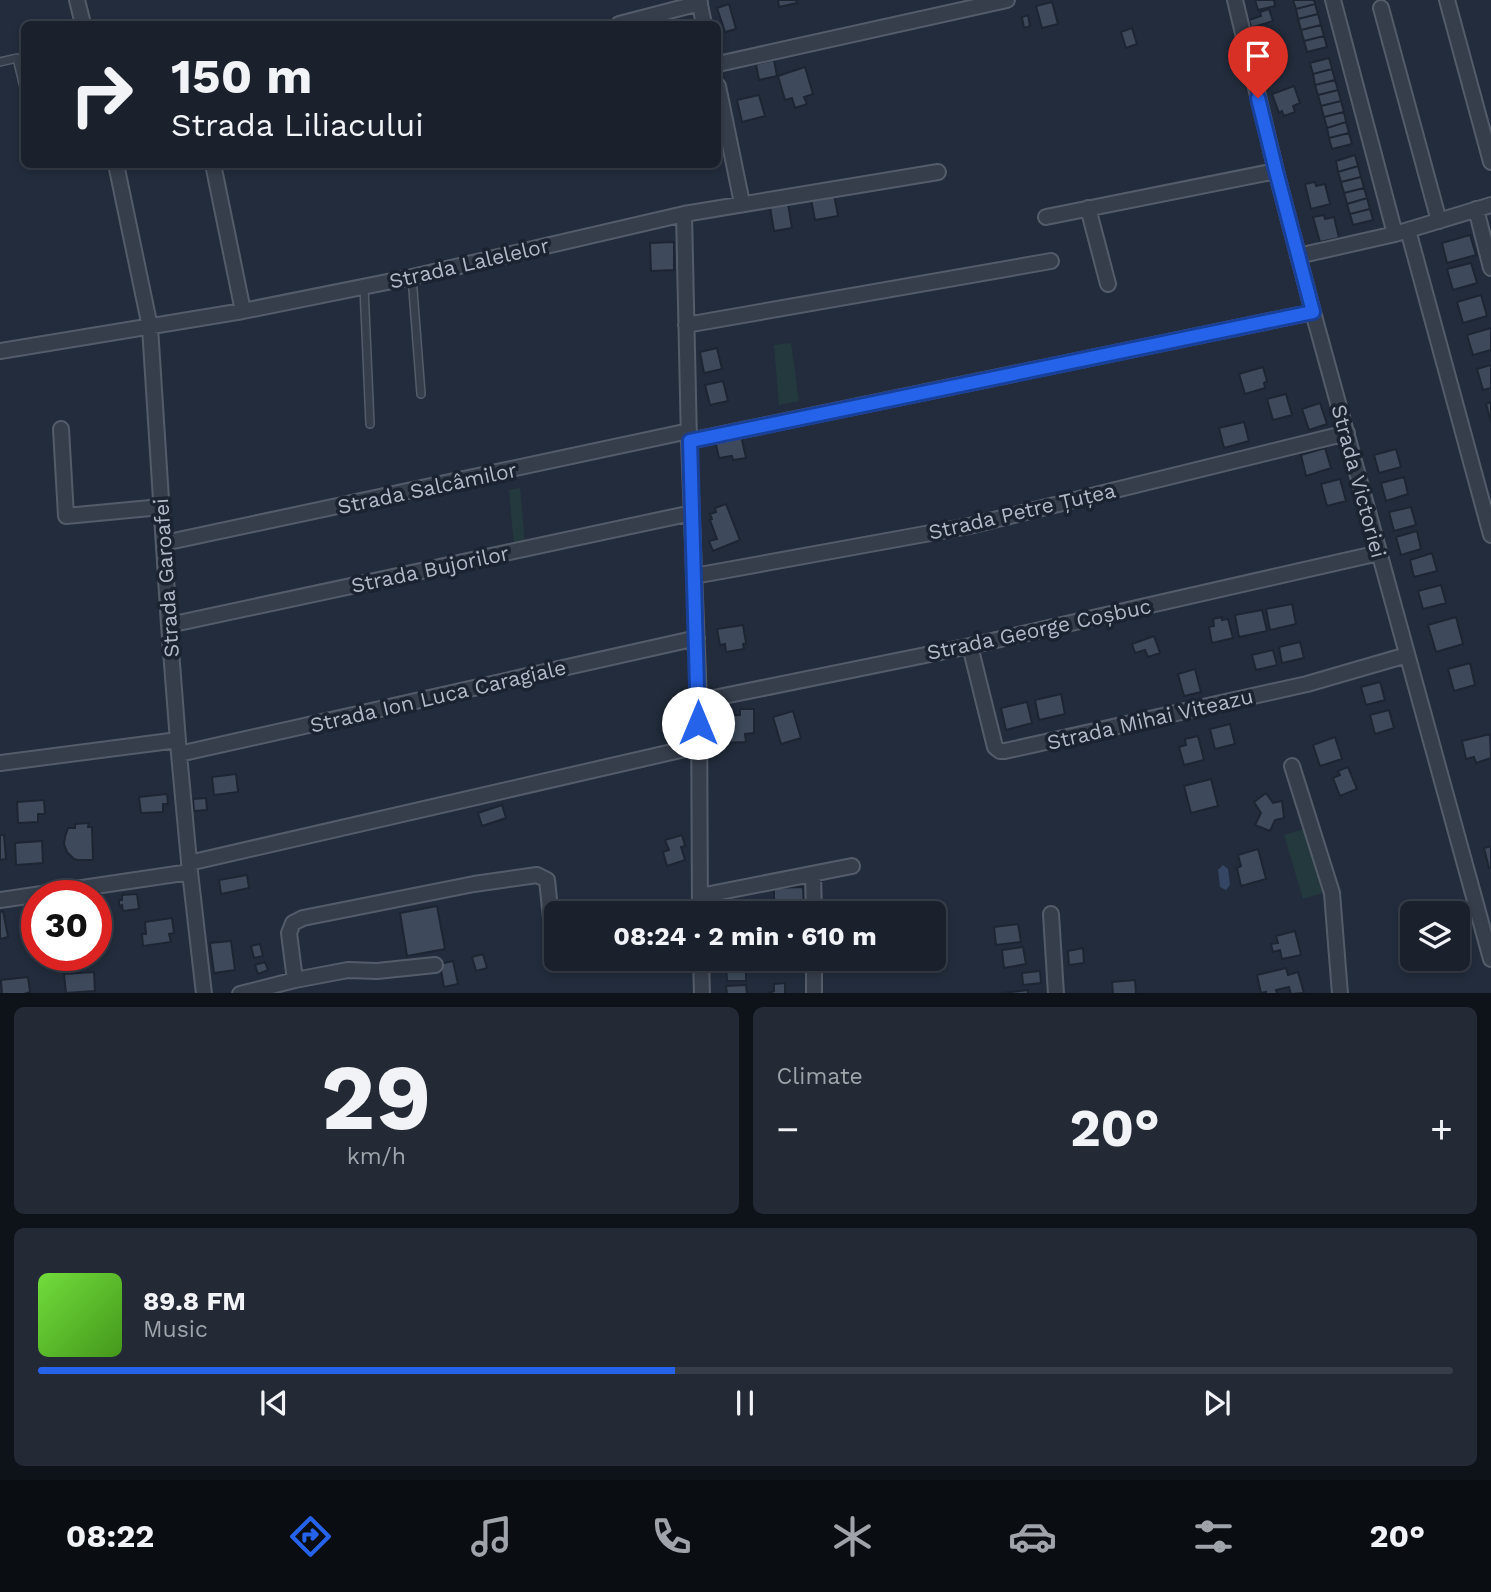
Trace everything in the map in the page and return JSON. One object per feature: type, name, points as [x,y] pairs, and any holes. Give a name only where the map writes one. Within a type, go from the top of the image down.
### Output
[{"type":"street","points":[[77,0],[82,21]]},
{"type":"street","points":[[721,63],[1007,0]]},
{"type":"street","name":"Strada Victoriei","points":[[1235,0],[1298,256],[1491,960]]},
{"type":"street","points":[[1333,0],[1491,535]]},
{"type":"street","points":[[1447,0],[1491,162]]},
{"type":"street","points":[[631,21],[699,2],[703,21]]},
{"type":"street","points":[[1381,8],[1439,221]]},
{"type":"street","points":[[721,101],[742,203]]},
{"type":"street","name":"Strada Garoafei","points":[[117,168],[150,327],[178,747],[204,993]]},
{"type":"street","points":[[214,168],[243,310]]},
{"type":"street","points":[[1046,217],[1276,171]]},
{"type":"street","name":"Strada Lalelelor","points":[[0,351],[150,327],[412,277],[684,214],[938,172]]},
{"type":"street","points":[[1298,256],[1401,232],[1491,205]]},
{"type":"street","points":[[1088,208],[1108,284]]},
{"type":"street","points":[[1476,209],[1491,268]]},
{"type":"street","points":[[684,214],[699,701],[700,901]]},
{"type":"street","points":[[687,325],[1051,261]]},
{"type":"street","name":"Strada Salcâmilor","points":[[164,543],[1313,312]]},
{"type":"street","points":[[61,429],[66,516],[162,507]]},
{"type":"street","name":"Strada Petre Țuțea","points":[[694,576],[969,526],[1346,433]]},
{"type":"street","name":"Strada Bujorilor","points":[[169,625],[692,513]]},
{"type":"street","name":"Strada George Coșbuc","points":[[699,701],[970,646],[1379,553]]},
{"type":"street","name":"Strada Ion Luca Caragiale","points":[[0,763],[178,747],[696,638]]},
{"type":"street","name":"Strada Mihai Viteazu","points":[[970,646],[995,747],[1000,751],[1307,684],[1407,655]]},
{"type":"street","points":[[0,900],[190,868],[698,746]]},
{"type":"street","points":[[1292,766],[1332,893],[1339,993]]},
{"type":"street","points":[[700,896],[852,866]]},
{"type":"street","points":[[295,980],[289,933],[293,923],[303,918],[474,884],[537,875],[547,880],[549,901]]},
{"type":"street","points":[[813,875],[814,901]]},
{"type":"street","points":[[1051,914],[1056,993]]},
{"type":"street","points":[[240,993],[348,970],[377,971],[435,965]]},
{"type":"street","points":[[701,971],[702,993]]},
{"type":"street","points":[[814,971],[814,993]]},
{"type":"lane","points":[[0,62],[17,58],[21,75]]},
{"type":"lane","points":[[412,277],[421,394]]},
{"type":"lane","points":[[364,286],[370,424]]},
{"type":"green space","points":[[791,343],[799,401],[779,405],[774,345]]},
{"type":"green space","points":[[520,488],[525,543],[514,546],[509,490]]},
{"type":"green space","points":[[1314,826],[1333,890],[1303,899],[1284,835]]},
{"type":"water","points":[[1223,865],[1228,869],[1230,885],[1226,890],[1220,887],[1218,870]]},
{"type":"building","points":[[778,0],[796,0],[797,3],[779,7]]},
{"type":"building","points":[[1255,0],[1274,0],[1275,6],[1258,10]]},
{"type":"building","points":[[1293,0],[1314,0],[1315,4],[1296,9]]},
{"type":"building","points":[[1052,2],[1058,24],[1042,28],[1036,6]]},
{"type":"building","points":[[729,4],[736,29],[725,32],[717,8]]},
{"type":"building","points":[[1315,4],[1318,14],[1298,19],[1296,9]]},
{"type":"building","points":[[1269,9],[1273,21],[1251,28],[1249,20],[1261,16],[1260,12]]},
{"type":"building","points":[[1318,14],[1321,25],[1301,30],[1298,19]]},
{"type":"building","points":[[1028,15],[1030,26],[1024,28],[1022,17]]},
{"type":"building","points":[[1321,25],[1324,36],[1304,41],[1301,30]]},
{"type":"building","points":[[1132,28],[1137,44],[1126,48],[1121,32]]},
{"type":"building","points":[[1324,36],[1327,47],[1307,52],[1304,41]]},
{"type":"building","points":[[1329,58],[1332,69],[1313,74],[1310,63]]},
{"type":"building","points":[[774,60],[777,76],[759,80],[756,64]]},
{"type":"building","points":[[805,67],[813,94],[804,97],[807,104],[795,108],[792,98],[785,100],[778,76]]},
{"type":"building","points":[[1332,69],[1335,80],[1315,85],[1313,74]]},
{"type":"building","points":[[1335,80],[1338,90],[1318,95],[1315,85]]},
{"type":"building","points":[[1294,86],[1300,103],[1293,106],[1295,112],[1284,116],[1282,111],[1279,113],[1272,94]]},
{"type":"building","points":[[1338,90],[1341,101],[1321,106],[1318,95]]},
{"type":"building","points":[[759,95],[765,116],[742,122],[737,100]]},
{"type":"building","points":[[1341,101],[1344,112],[1324,117],[1321,106]]},
{"type":"building","points":[[1344,112],[1346,122],[1327,128],[1324,117]]},
{"type":"building","points":[[1346,122],[1349,133],[1329,138],[1327,128]]},
{"type":"building","points":[[1349,133],[1352,144],[1332,149],[1329,138]]},
{"type":"building","points":[[1355,155],[1358,166],[1338,172],[1336,161]]},
{"type":"building","points":[[1358,166],[1361,177],[1341,182],[1338,172]]},
{"type":"building","points":[[1361,177],[1364,188],[1344,193],[1341,182]]},
{"type":"building","points":[[1315,182],[1316,186],[1325,184],[1330,204],[1311,209],[1305,184]]},
{"type":"building","points":[[1364,188],[1367,198],[1347,204],[1344,193]]},
{"type":"building","points":[[833,189],[838,216],[815,220],[810,194]]},
{"type":"building","points":[[1367,198],[1370,209],[1350,214],[1347,204]]},
{"type":"building","points":[[788,204],[792,228],[774,231],[770,207]]},
{"type":"building","points":[[1370,209],[1373,220],[1353,225],[1350,214]]},
{"type":"building","points":[[1324,215],[1325,219],[1334,217],[1339,238],[1320,242],[1313,217]]},
{"type":"building","points":[[1470,235],[1476,255],[1447,263],[1442,243]]},
{"type":"building","points":[[674,242],[674,270],[651,271],[650,243]]},
{"type":"building","points":[[1471,263],[1477,283],[1453,290],[1447,269]]},
{"type":"building","points":[[1481,295],[1487,316],[1463,323],[1457,302]]},
{"type":"building","points":[[1491,328],[1491,350],[1473,355],[1467,335]]},
{"type":"building","points":[[717,348],[722,369],[704,373],[700,352]]},
{"type":"building","points":[[1491,365],[1491,388],[1483,390],[1477,369]]},
{"type":"building","points":[[1263,367],[1267,381],[1264,383],[1265,388],[1245,394],[1239,374]]},
{"type":"building","points":[[723,381],[728,401],[710,405],[705,385]]},
{"type":"building","points":[[1286,394],[1292,415],[1273,420],[1267,399]]},
{"type":"building","points":[[1491,402],[1491,422],[1486,404]]},
{"type":"building","points":[[1320,403],[1327,424],[1309,430],[1302,409]]},
{"type":"building","points":[[1244,422],[1249,441],[1224,448],[1219,428]]},
{"type":"building","points":[[741,435],[746,458],[719,458],[715,440]]},
{"type":"building","points":[[1325,448],[1331,468],[1306,476],[1301,455]]},
{"type":"building","points":[[1396,449],[1401,467],[1379,473],[1374,455]]},
{"type":"building","points":[[1404,477],[1408,494],[1386,501],[1381,483]]},
{"type":"building","points":[[1340,479],[1346,501],[1327,506],[1321,484]]},
{"type":"building","points":[[726,504],[740,540],[713,551],[709,541],[717,539],[710,514],[716,512],[715,508]]},
{"type":"building","points":[[1411,507],[1416,525],[1394,531],[1389,512]]},
{"type":"building","points":[[1417,531],[1421,549],[1401,555],[1396,537]]},
{"type":"building","points":[[1432,553],[1437,571],[1414,577],[1410,560]]},
{"type":"building","points":[[1441,585],[1446,603],[1423,609],[1418,591]]},
{"type":"building","points":[[1292,604],[1296,624],[1270,630],[1266,609]]},
{"type":"building","points":[[1262,610],[1267,631],[1239,637],[1235,615]]},
{"type":"building","points":[[1222,617],[1222,620],[1228,619],[1233,638],[1212,643],[1209,627],[1214,626],[1213,619]]},
{"type":"building","points":[[1456,617],[1463,644],[1436,652],[1428,625]]},
{"type":"building","points":[[743,625],[746,643],[743,644],[744,649],[726,652],[725,644],[720,645],[717,629]]},
{"type":"building","points":[[1154,636],[1160,653],[1148,657],[1145,650],[1135,653],[1132,644]]},
{"type":"building","points":[[1300,642],[1304,658],[1282,663],[1279,647]]},
{"type":"building","points":[[1273,650],[1277,665],[1256,670],[1252,655]]},
{"type":"building","points":[[1470,663],[1475,685],[1454,691],[1448,669]]},
{"type":"building","points":[[1195,669],[1201,692],[1184,696],[1178,674]]},
{"type":"building","points":[[1380,682],[1385,700],[1366,705],[1361,687]]},
{"type":"building","points":[[1061,694],[1065,714],[1039,720],[1035,700]]},
{"type":"building","points":[[1027,702],[1032,723],[1006,730],[1001,708]]},
{"type":"building","points":[[740,709],[754,709],[754,733],[745,734],[746,742],[720,743],[717,716],[740,715]]},
{"type":"building","points":[[1389,710],[1394,728],[1375,734],[1370,715]]},
{"type":"building","points":[[793,711],[801,738],[781,744],[773,717]]},
{"type":"building","points":[[1230,724],[1235,744],[1215,749],[1210,729]]},
{"type":"building","points":[[1490,734],[1491,758],[1476,763],[1474,757],[1466,759],[1462,741]]},
{"type":"building","points":[[1198,736],[1204,760],[1184,765],[1179,747],[1186,745],[1185,739]]},
{"type":"building","points":[[1335,737],[1342,759],[1320,766],[1313,745]]},
{"type":"building","points":[[1348,767],[1357,789],[1340,796],[1333,778],[1340,775],[1338,771]]},
{"type":"building","points":[[236,774],[238,792],[214,795],[212,777]]},
{"type":"building","points":[[1211,779],[1218,806],[1191,813],[1184,786]]},
{"type":"building","points":[[1266,793],[1273,803],[1282,801],[1284,818],[1275,820],[1270,831],[1255,825],[1261,813],[1254,802]]},
{"type":"building","points":[[167,794],[168,804],[163,804],[163,812],[141,813],[139,797]]},
{"type":"building","points":[[206,798],[207,810],[194,811],[193,799]]},
{"type":"building","points":[[44,800],[45,814],[38,814],[38,822],[18,823],[17,802]]},
{"type":"building","points":[[502,805],[506,818],[482,826],[478,813]]},
{"type":"building","points":[[89,823],[88,827],[92,827],[93,860],[74,859],[64,844],[68,828],[75,828],[75,824]]},
{"type":"building","points":[[0,835],[4,835],[6,859],[0,860]]},
{"type":"building","points":[[682,835],[685,846],[681,847],[685,860],[667,866],[663,852],[669,850],[665,840]]},
{"type":"building","points":[[42,841],[43,863],[16,865],[15,843]]},
{"type":"building","points":[[1491,846],[1491,867],[1489,868],[1484,848]]},
{"type":"building","points":[[1258,849],[1266,879],[1241,886],[1237,868],[1241,866],[1238,855]]},
{"type":"building","points":[[247,875],[249,888],[221,894],[219,880]]},
{"type":"building","points":[[803,887],[804,901],[774,901],[774,888]]},
{"type":"building","points":[[137,894],[139,909],[123,911],[122,905],[119,906],[122,895]]},
{"type":"building","points":[[437,906],[445,949],[407,956],[400,913]]},
{"type":"building","points":[[3,911],[8,937],[0,939],[0,912]]},
{"type":"building","points":[[172,918],[174,933],[169,934],[171,942],[143,946],[145,922]]},
{"type":"building","points":[[1018,924],[1021,942],[996,945],[994,927]]},
{"type":"building","points":[[1295,931],[1301,955],[1282,959],[1280,950],[1273,952],[1271,944],[1278,943],[1276,936]]},
{"type":"building","points":[[231,941],[235,970],[214,973],[210,943]]},
{"type":"building","points":[[260,944],[263,956],[254,958],[251,946]]},
{"type":"building","points":[[1023,947],[1026,964],[1004,968],[1002,950]]},
{"type":"building","points":[[1083,948],[1084,963],[1069,965],[1068,951]]},
{"type":"building","points":[[483,954],[487,968],[476,971],[472,957]]},
{"type":"building","points":[[453,961],[458,984],[444,987],[440,964]]},
{"type":"building","points":[[265,962],[268,970],[258,974],[255,965]]},
{"type":"building","points":[[1286,968],[1288,975],[1298,972],[1304,993],[1291,993],[1289,987],[1276,990],[1277,993],[1261,993],[1257,975]]},
{"type":"building","points":[[726,971],[746,971],[746,981],[727,981]]},
{"type":"building","points":[[1040,971],[1041,983],[1023,985],[1022,973]]},
{"type":"building","points":[[94,972],[95,991],[66,993],[64,974]]},
{"type":"building","points":[[28,977],[30,992],[2,993],[1,980]]},
{"type":"building","points":[[1135,980],[1136,993],[1113,993],[1112,982]]},
{"type":"building","points":[[785,983],[785,993],[769,993],[774,991],[774,984]]},
{"type":"building","points":[[746,985],[747,993],[727,993],[726,986]]},
{"type":"building","points":[[1028,990],[1028,993],[1002,993]]},
{"type":"route","points":[[698,723],[690,441],[1313,312],[1258,98]]}]
